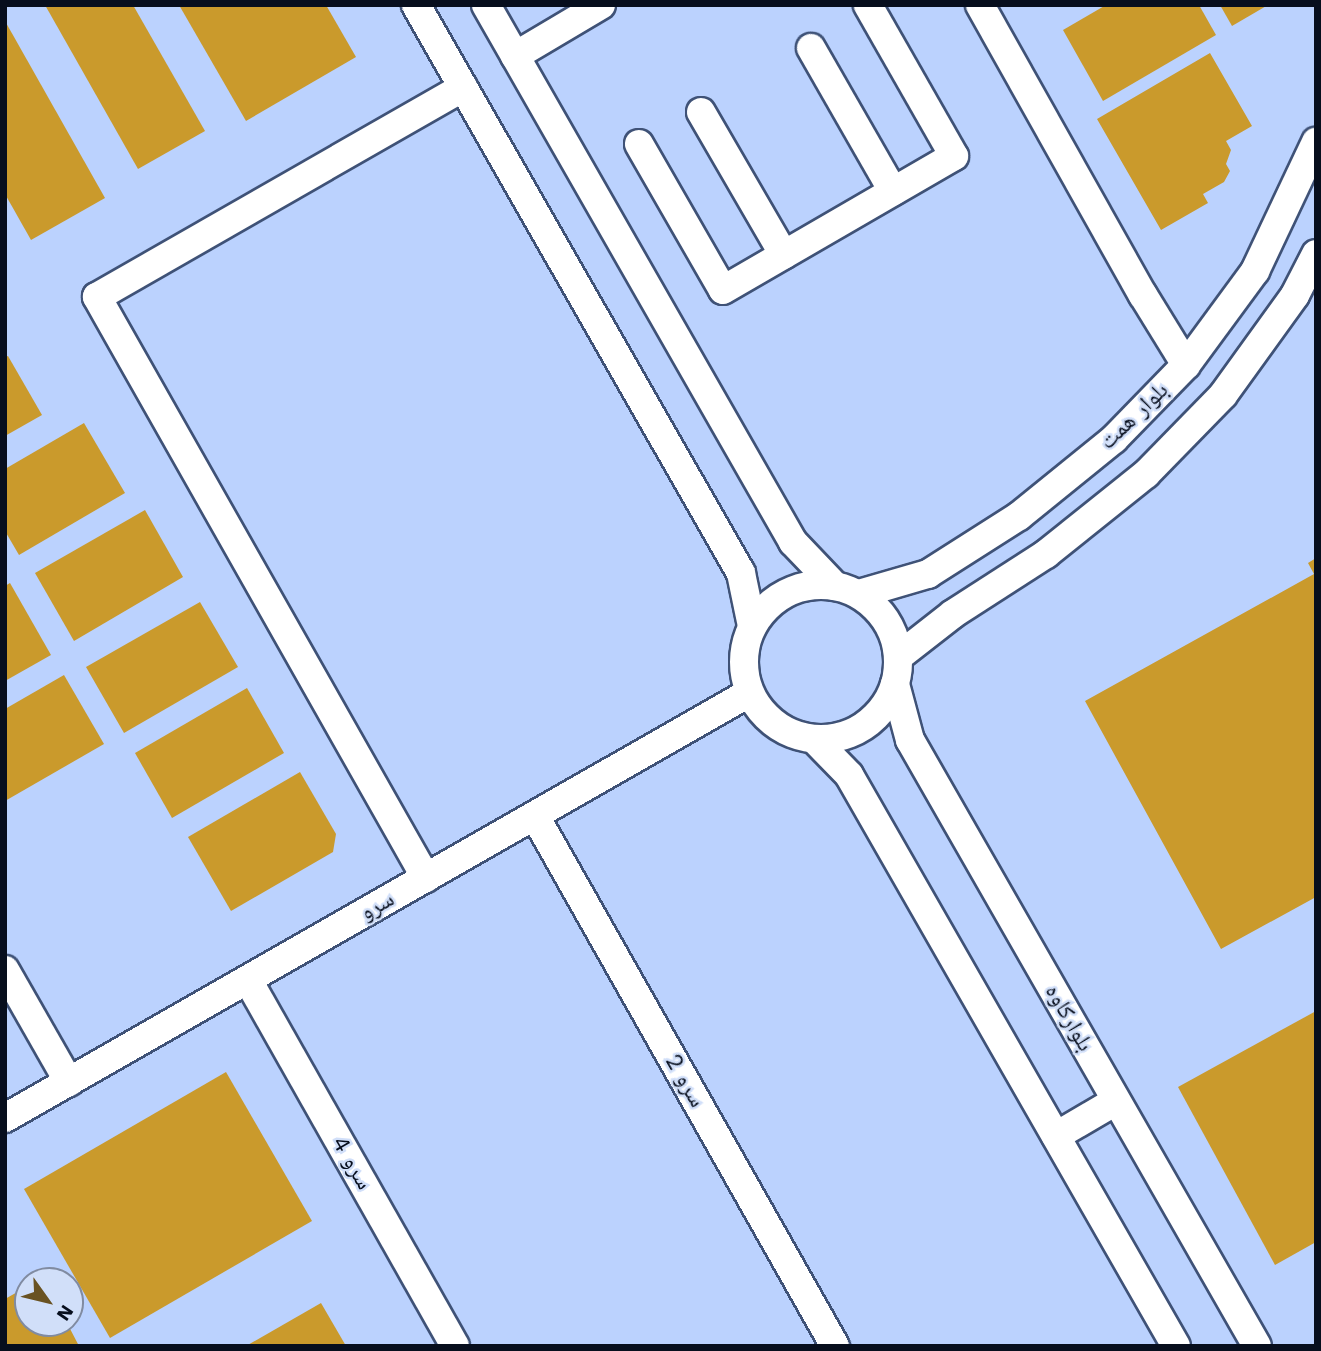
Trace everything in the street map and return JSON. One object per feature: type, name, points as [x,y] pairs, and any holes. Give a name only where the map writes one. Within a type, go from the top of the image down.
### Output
[{"type":"street","points":[[416,5],[741,572],[752,626]]},
{"type":"street","points":[[486,5],[793,542],[847,590],[878,609],[892,631],[897,670],[884,708],[865,726],[841,737],[814,739],[789,733],[767,718],[750,693],[745,675],[745,650],[752,626],[767,607],[787,593],[811,585],[847,590]]},
{"type":"street","points":[[515,56],[601,5]]},
{"type":"street","points":[[639,144],[723,290],[954,156],[868,5]]},
{"type":"street","points":[[980,5],[1143,295],[1186,365]]},
{"type":"street","points":[[811,48],[893,191]]},
{"type":"street","points":[[426,878],[96,297],[463,87]]},
{"type":"street","points":[[701,112],[784,255]]},
{"type":"street","name":"بلوار همت","points":[[847,590],[928,574],[1019,516],[1114,439],[1186,365],[1255,271],[1316,142]]},
{"type":"street","name":"بلوار همت","points":[[897,670],[953,614],[1046,554],[1146,474],[1223,395],[1295,295],[1316,254]]},
{"type":"street","name":"بلوارکاوه","points":[[897,670],[910,740],[1257,1346]]},
{"type":"street","name":"سرو","points":[[5,1118],[750,693]]},
{"type":"street","points":[[814,739],[849,775],[1176,1346]]},
{"type":"street","name":"سرو 2","points":[[534,816],[835,1346]]},
{"type":"street","points":[[5,971],[69,1082]]},
{"type":"street","name":"سرو 4","points":[[248,980],[455,1346]]},
{"type":"street","points":[[1056,1136],[1116,1101]]},
{"type":"building","points":[[45,5],[133,5],[205,131],[138,169]]},
{"type":"building","points":[[179,5],[326,5],[356,57],[246,121]]},
{"type":"building","points":[[1106,5],[1199,5],[1216,35],[1103,101],[1063,30]]},
{"type":"building","points":[[1220,5],[1268,5],[1232,26]]},
{"type":"building","points":[[5,21],[105,198],[31,240],[5,194]]},
{"type":"building","points":[[1210,53],[1252,126],[1226,141],[1231,150],[1226,164],[1230,171],[1224,182],[1203,194],[1208,203],[1161,230],[1097,119]]},
{"type":"building","points":[[8,356],[42,415],[5,436],[5,357]]},
{"type":"building","points":[[84,423],[125,493],[19,555],[5,531],[5,469]]},
{"type":"building","points":[[145,510],[183,577],[74,641],[35,573]]},
{"type":"building","points":[[1316,558],[1316,897],[1221,949],[1085,701],[1314,574],[1308,563]]},
{"type":"building","points":[[10,583],[51,655],[5,681],[5,586]]},
{"type":"building","points":[[200,602],[238,667],[124,733],[86,667]]},
{"type":"building","points":[[64,675],[104,744],[5,801],[5,709]]},
{"type":"building","points":[[247,688],[284,753],[172,818],[135,753]]},
{"type":"building","points":[[300,772],[336,834],[333,852],[231,911],[188,837]]},
{"type":"building","points":[[1316,1011],[1316,1242],[1275,1265],[1178,1087]]},
{"type":"building","points":[[226,1072],[312,1221],[110,1338],[84,1293],[84,1267],[69,1267],[24,1189]]},
{"type":"building","points":[[14,1294],[14,1337],[74,1337],[79,1346],[5,1346],[5,1299]]},
{"type":"building","points":[[321,1303],[346,1346],[246,1346]]}]
